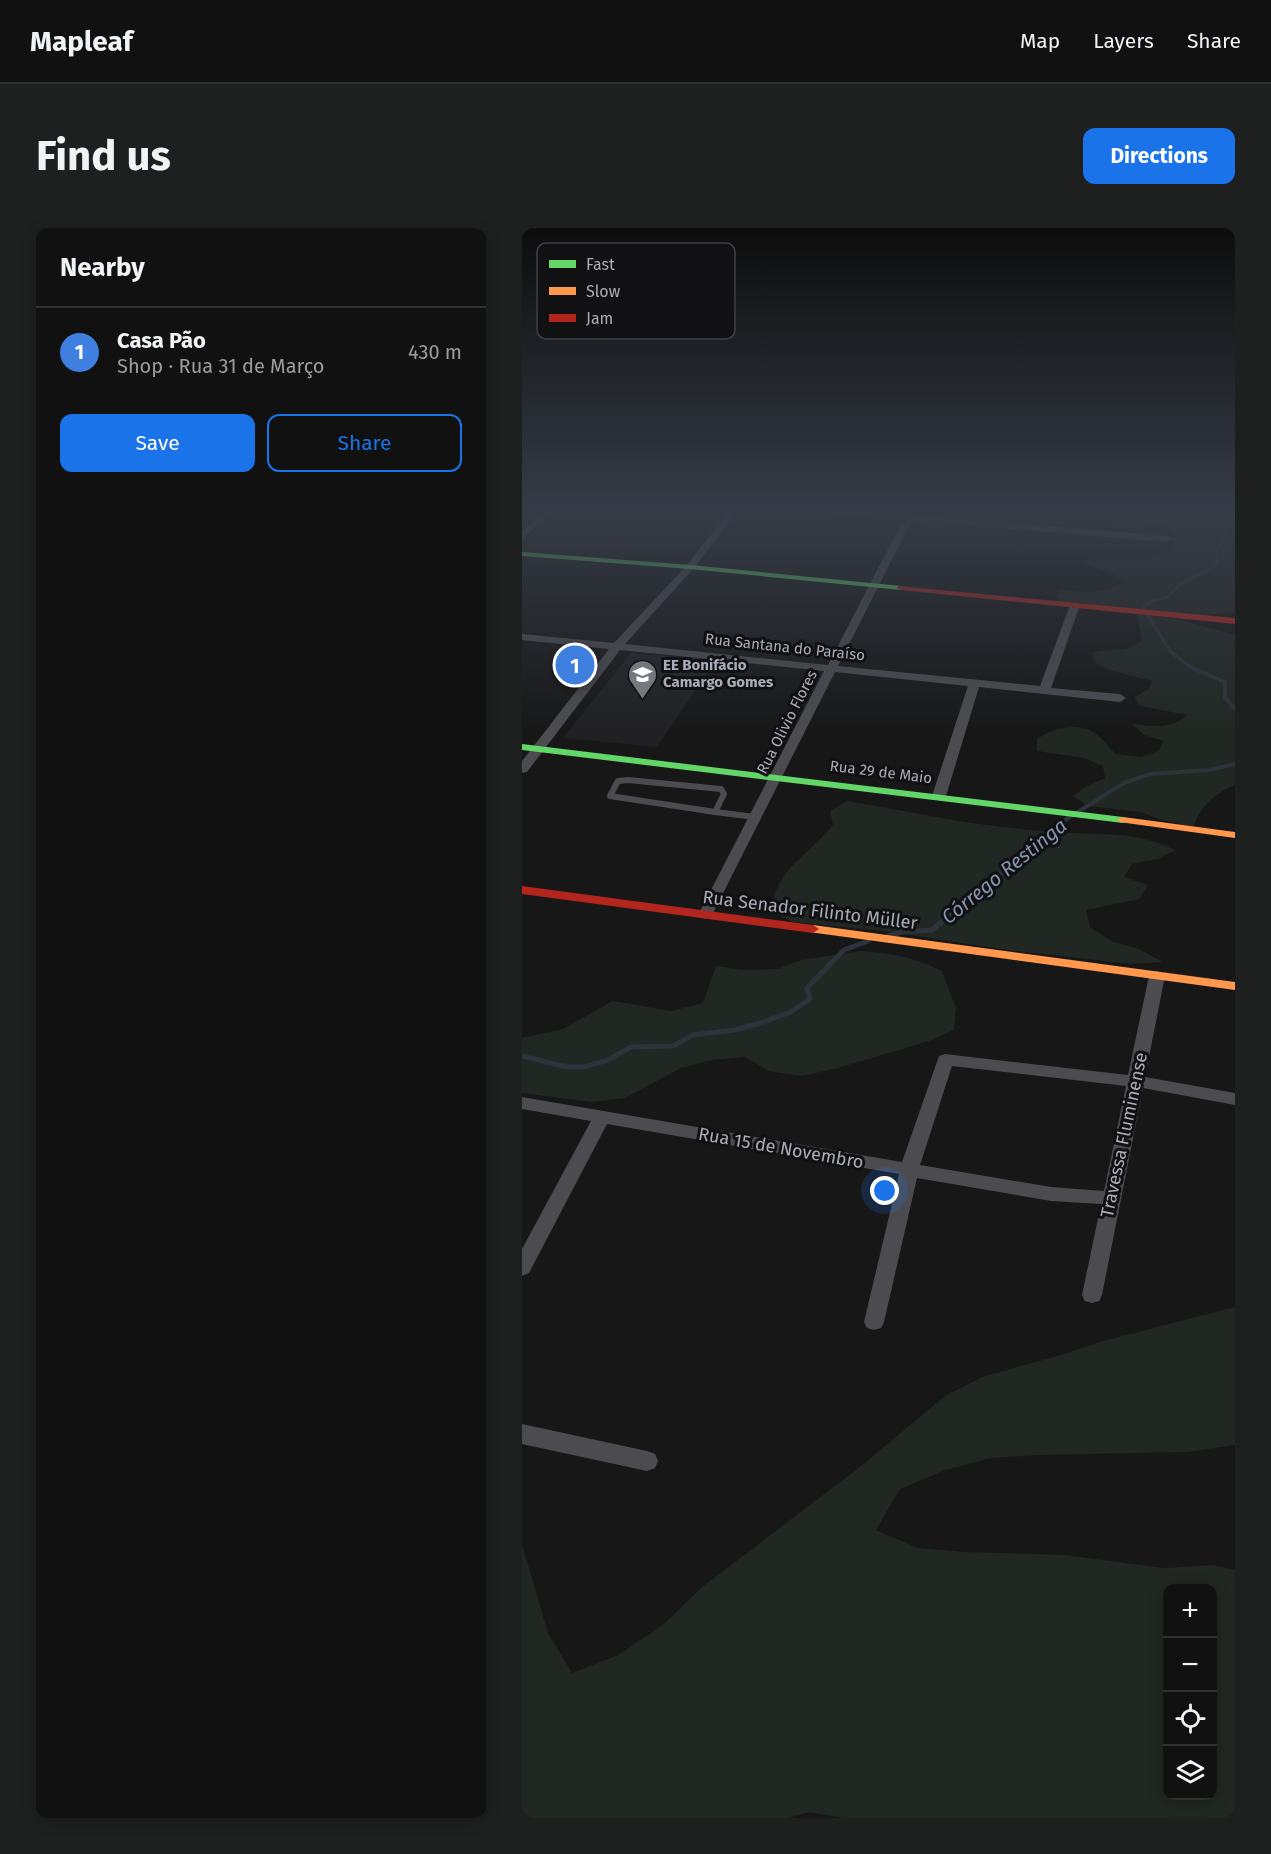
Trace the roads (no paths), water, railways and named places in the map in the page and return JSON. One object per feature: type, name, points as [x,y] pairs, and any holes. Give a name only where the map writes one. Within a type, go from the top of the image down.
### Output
[{"type":"street","points":[[522,769],[618,645],[673,585]]},
{"type":"street","points":[[866,585],[1235,621]]},
{"type":"street","name":"Rua Olivio Flores","points":[[705,915],[874,586]]},
{"type":"street","points":[[1045,689],[1075,605]]},
{"type":"street","name":"Rua Santana do Paraíso","points":[[522,637],[1120,698]]},
{"type":"street","points":[[939,796],[975,682]]},
{"type":"street","name":"Rua 29 de Maio","points":[[522,747],[1053,810],[1235,835]]},
{"type":"street","name":"Rua Senador Filinto Müller","points":[[522,890],[1235,986]]},
{"type":"street","name":"Travessa Fluminense","points":[[1092,1295],[1157,975]]},
{"type":"street","points":[[874,1322],[909,1170],[945,1060],[1135,1081],[1235,1100]]},
{"type":"street","name":"Rua 15 de Novembro","points":[[522,1103],[1052,1194],[1111,1198]]},
{"type":"street","points":[[522,1268],[601,1118]]},
{"type":"street","points":[[522,1434],[647,1461]]},
{"type":"lane","points":[[716,812],[724,794],[721,789],[628,780],[618,782],[610,796],[616,798],[716,812],[755,817]]},
{"type":"waterway","name":"Córrego Restinga","points":[[1179,585],[1168,597],[1151,601],[1143,608],[1171,652],[1192,668]]},
{"type":"waterway","name":"Córrego Restinga","points":[[1192,668],[1225,682],[1225,697],[1235,709]]},
{"type":"waterway","name":"Córrego Restinga","points":[[1010,865],[1062,822],[1124,783],[1150,774],[1210,770],[1235,764]]},
{"type":"waterway","name":"Córrego Restinga","points":[[888,936],[902,932],[932,930],[1012,864]]},
{"type":"waterway","name":"Córrego Restinga","points":[[522,1056],[567,1067],[584,1067],[608,1060],[631,1047],[673,1046],[693,1035],[735,1030],[760,1023],[791,1012],[810,999],[807,988],[844,950],[868,941]]},
{"type":"place","name":"Casa Pão","points":[[575,665]]},
{"type":"place","name":"EE Bonifácio Camargo Gomes","points":[[642,700]]}]
